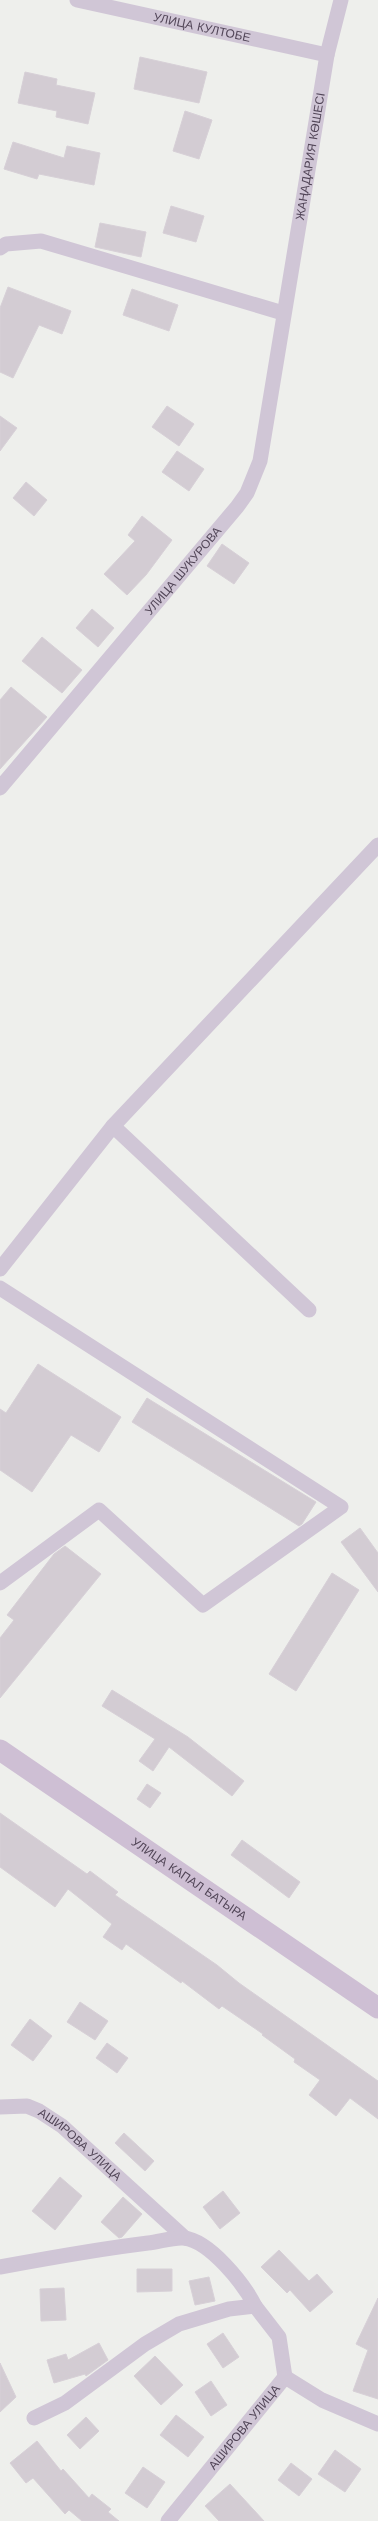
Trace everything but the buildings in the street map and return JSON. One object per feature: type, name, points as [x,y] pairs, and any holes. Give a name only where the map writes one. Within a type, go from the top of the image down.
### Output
[{"type":"main road","name":"УЛИЦА КАПАЛ БАТЫРА","points":[[0,1750],[378,2008]]},
{"type":"street","name":"УЛИЦА КУЛТОБЕ","points":[[77,0],[327,55]]},
{"type":"street","name":"ЖАҢАДАРИЯ КӨШЕСІ","points":[[283,313],[327,55],[341,0]]},
{"type":"street","points":[[0,248],[6,244],[42,241],[283,313]]},
{"type":"street","name":"УЛИЦА ШУКУРОВА","points":[[0,788],[247,493],[260,461],[283,313]]},
{"type":"street","points":[[0,1269],[113,1126],[378,845]]},
{"type":"street","points":[[113,1126],[309,1310]]},
{"type":"street","points":[[0,1288],[341,1507],[203,1605],[99,1510],[0,1583]]},
{"type":"street","name":"АШИРОВА УЛИЦА","points":[[0,2107],[27,2106],[39,2111],[62,2126],[185,2238],[203,2247],[227,2265],[246,2287],[256,2306],[279,2337],[285,2377],[168,2521]]},
{"type":"street","points":[[0,2267],[112,2247],[185,2238]]},
{"type":"street","points":[[34,2418],[65,2403],[145,2344],[180,2324],[229,2309],[256,2306]]},
{"type":"street","name":"АШИРОВА УЛИЦА","points":[[285,2377],[322,2400],[378,2424]]}]
